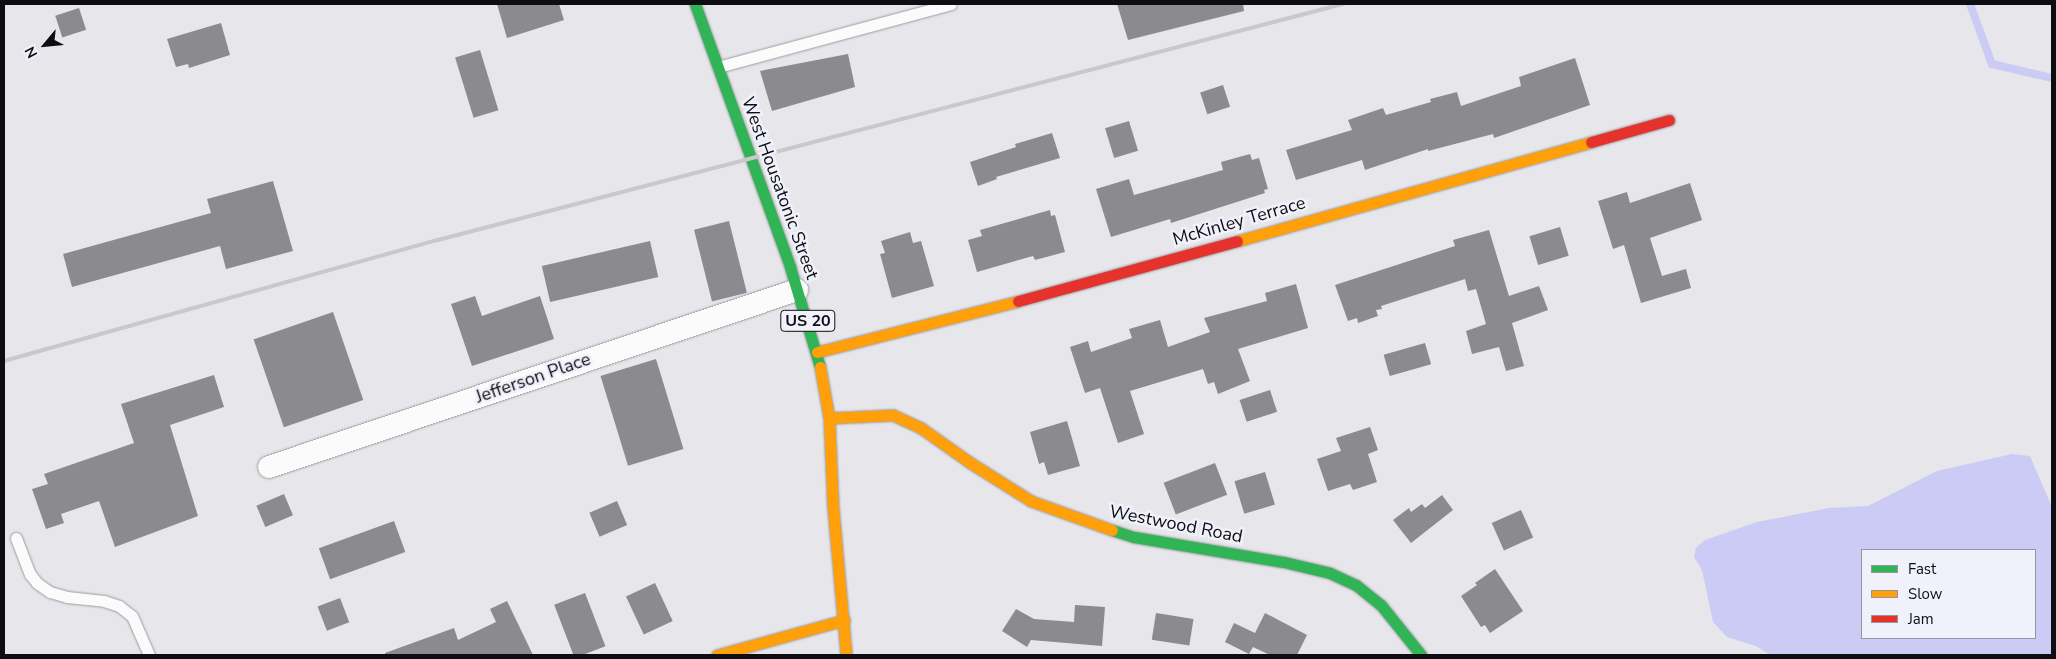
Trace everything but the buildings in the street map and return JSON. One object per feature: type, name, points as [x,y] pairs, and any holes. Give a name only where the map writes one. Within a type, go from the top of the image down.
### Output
[{"type":"main road","name":"West Housatonic Street","points":[[695,4],[818,352],[828,418],[833,508],[846,655]]},
{"type":"main road","name":"McKinley Terrace","points":[[818,352],[1083,284],[1669,120]]},
{"type":"main road","name":"Westwood Road","points":[[828,418],[893,415],[921,428],[969,462],[1031,501],[1076,519],[1117,532],[1134,537],[1284,562],[1330,573],[1356,584],[1381,605],[1422,655]]},
{"type":"main road","points":[[717,655],[844,620]]},
{"type":"street","name":"Jefferson Place","points":[[269,467],[797,290]]},
{"type":"lane","points":[[718,67],[951,4]]},
{"type":"lane","points":[[16,538],[30,574],[37,583],[50,592],[67,597],[104,601],[119,606],[132,616],[149,655]]},
{"type":"water","points":[[2012,454],[2030,456],[2052,507],[2052,655],[1770,655],[1756,646],[1727,637],[1713,622],[1702,570],[1694,557],[1696,548],[1705,540],[1757,522],[1829,508],[1868,506],[1937,471]]},
{"type":"waterway","points":[[1970,4],[1992,64],[2052,78]]},
{"type":"railway","points":[[4,361],[438,240],[1343,4]]},
{"type":"traffic: fast","points":[[695,4],[790,267],[820,367]]},
{"type":"traffic: fast","points":[[1112,530],[1134,537],[1284,562],[1330,573],[1356,585],[1381,605],[1421,655]]},
{"type":"traffic: slow","points":[[1237,241],[1591,142]]},
{"type":"traffic: slow","points":[[817,352],[1018,301]]},
{"type":"traffic: slow","points":[[820,367],[829,418],[833,508],[846,655]]},
{"type":"traffic: slow","points":[[829,418],[893,415],[921,428],[969,462],[1031,501],[1112,530]]},
{"type":"traffic: slow","points":[[717,655],[844,620]]},
{"type":"traffic: jam","points":[[1591,142],[1669,120]]},
{"type":"traffic: jam","points":[[1018,301],[1237,241]]}]
